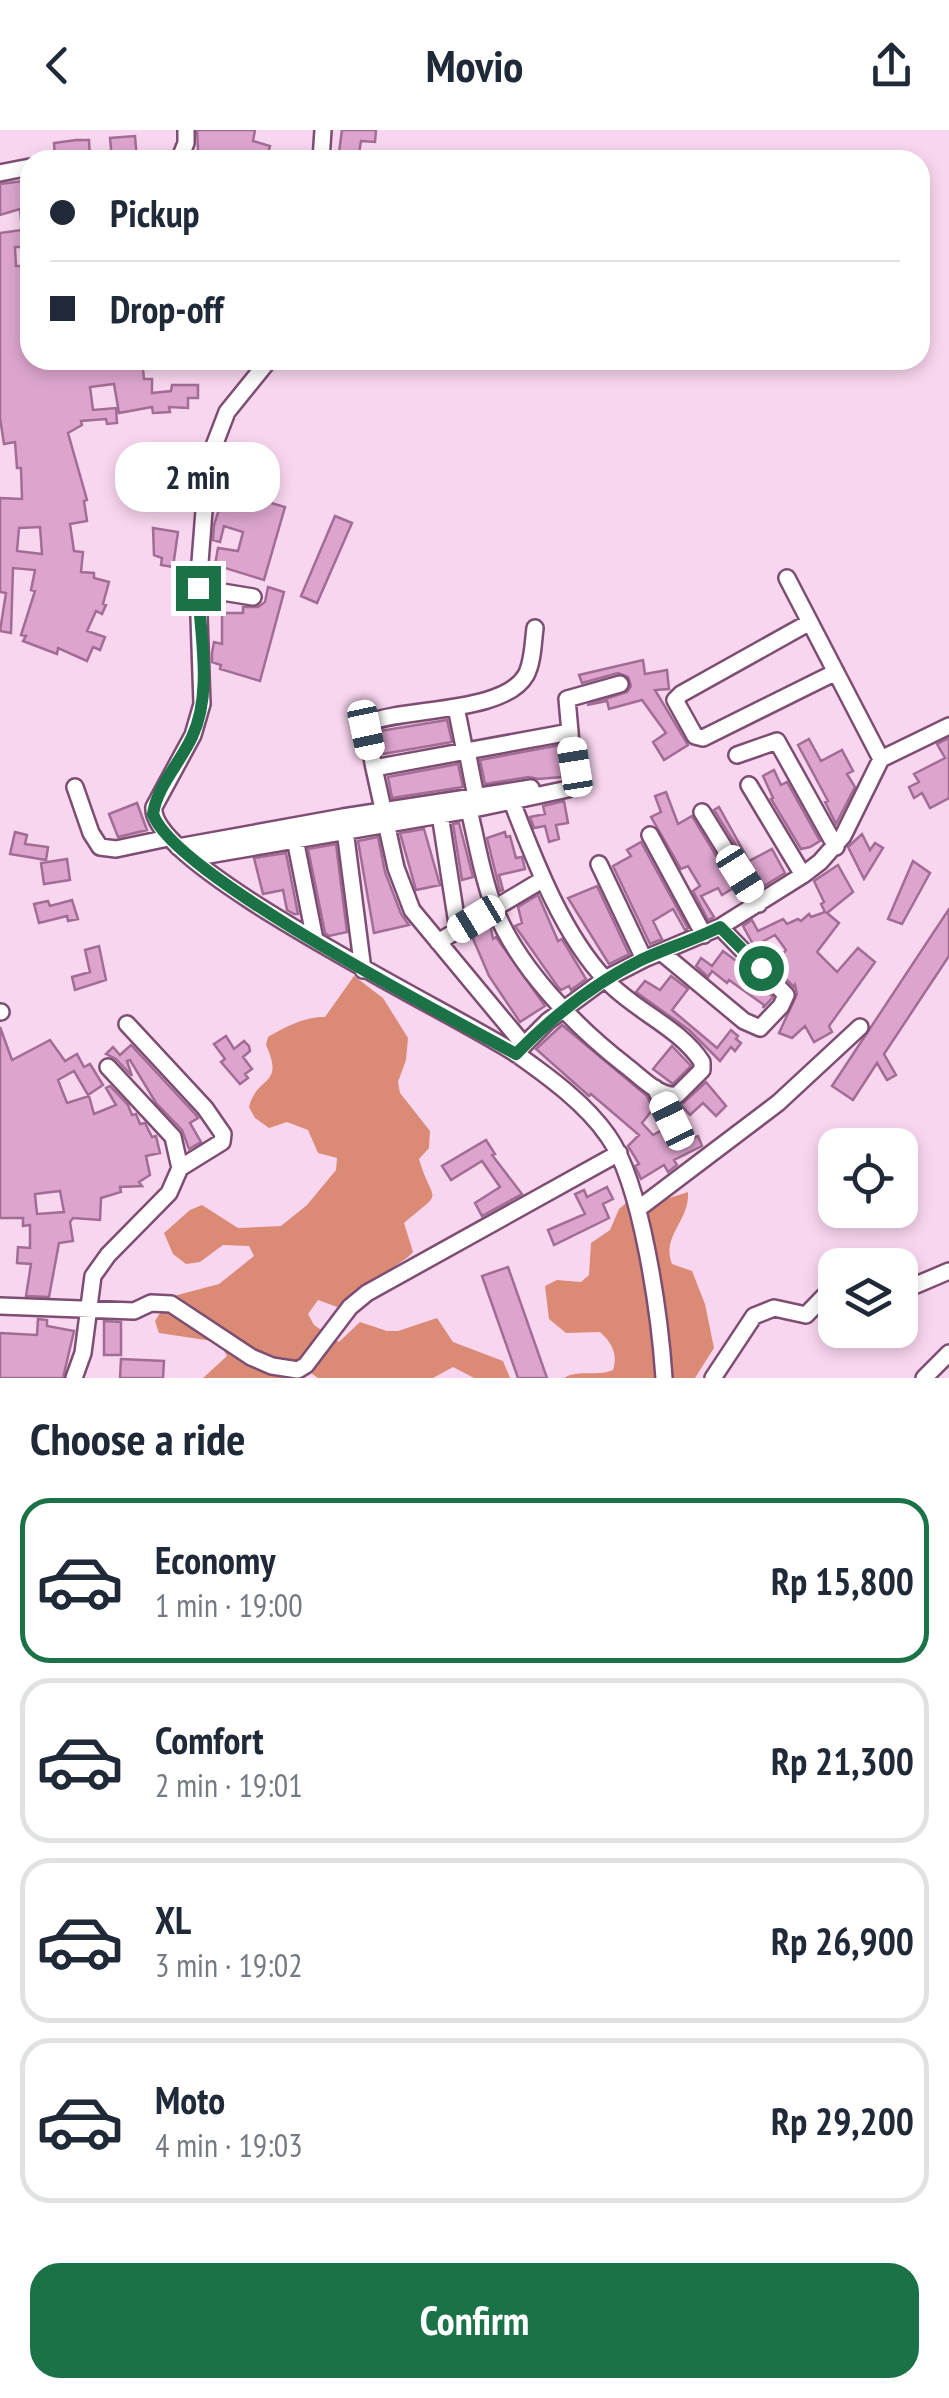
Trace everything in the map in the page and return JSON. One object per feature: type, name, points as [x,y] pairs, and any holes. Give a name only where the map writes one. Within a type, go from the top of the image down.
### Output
[{"type":"street","points":[[261,370],[219,428],[206,485],[198,588],[202,704],[193,735],[153,811],[157,825],[179,848],[363,970],[520,1049]]},
{"type":"street","points":[[787,578],[880,759]]},
{"type":"street","points":[[198,588],[253,597]]},
{"type":"street","points":[[810,622],[681,694],[676,699],[678,709],[695,736],[703,738],[836,672]]},
{"type":"street","points":[[535,628],[523,680],[500,694],[456,708],[369,722],[366,728],[383,817],[407,899],[422,926],[520,1049],[588,1112],[619,1153],[638,1209],[664,1378]]},
{"type":"street","points":[[472,804],[512,802],[568,789],[574,781],[567,699],[620,684]]},
{"type":"street","points":[[456,708],[494,908],[562,1010],[655,1088],[666,1095],[677,1095],[702,1070],[702,1062],[687,1044],[605,980],[542,880],[512,802]]},
{"type":"street","points":[[520,1049],[562,1010],[605,980],[720,927],[803,875],[836,846],[880,759],[949,726]]},
{"type":"street","points":[[374,768],[570,732]]},
{"type":"street","points":[[737,755],[777,740],[836,846]]},
{"type":"street","points":[[179,848],[472,804],[574,781]]},
{"type":"street","points":[[749,785],[803,875]]},
{"type":"street","points":[[74,787],[100,848],[179,848],[295,839],[345,830],[383,817]]},
{"type":"street","points":[[439,809],[458,930]]},
{"type":"street","points":[[702,812],[759,904]]},
{"type":"street","points":[[345,830],[363,970]]},
{"type":"street","points":[[650,835],[704,935]]},
{"type":"street","points":[[295,839],[315,940]]},
{"type":"street","points":[[599,864],[644,959]]},
{"type":"street","points":[[438,942],[542,880]]},
{"type":"street","points":[[661,952],[744,1021],[760,1028],[784,1002],[785,994],[720,927]]},
{"type":"street","points":[[74,1378],[83,1353],[90,1283],[99,1264],[169,1193],[180,1168],[222,1142],[223,1134],[205,1108],[127,1024]]},
{"type":"street","points":[[638,1209],[778,1103],[860,1027]]},
{"type":"street","points":[[108,1067],[173,1137],[180,1168]]},
{"type":"street","points":[[655,1088],[672,1121]]},
{"type":"street","points":[[0,1306],[134,1311],[151,1303],[171,1304],[251,1356],[272,1366],[298,1370],[350,1307],[367,1294],[619,1153]]},
{"type":"street","points":[[918,1283],[949,1271]]},
{"type":"street","points":[[713,1378],[754,1316],[774,1308],[806,1315],[818,1303]]},
{"type":"street","points":[[924,1378],[949,1352]]},
{"type":"shaded area","points":[[354,976],[383,998],[408,1038],[398,1082],[400,1093],[430,1131],[429,1148],[419,1159],[432,1196],[404,1223],[413,1252],[408,1257],[337,1307],[318,1300],[308,1314],[314,1325],[339,1342],[360,1322],[398,1331],[437,1318],[453,1342],[503,1361],[510,1378],[474,1378],[453,1367],[433,1378],[318,1378],[311,1373],[301,1378],[203,1378],[227,1356],[219,1342],[159,1333],[155,1321],[170,1297],[219,1284],[254,1256],[249,1246],[223,1245],[200,1262],[186,1264],[173,1254],[164,1233],[190,1210],[202,1205],[238,1228],[281,1226],[307,1205],[336,1170],[337,1158],[318,1153],[308,1130],[287,1122],[269,1128],[255,1118],[249,1107],[271,1075],[268,1037],[296,1023],[325,1017]]},
{"type":"shaded area","points":[[688,1192],[670,1254],[672,1264],[692,1271],[705,1304],[714,1348],[695,1378],[564,1378],[613,1370],[614,1354],[600,1332],[566,1333],[549,1319],[545,1286],[557,1280],[581,1282],[589,1275],[591,1243],[610,1230],[626,1203],[660,1201]]},
{"type":"building","points":[[197,130],[255,130],[253,141],[270,146],[269,150],[198,149]]},
{"type":"building","points":[[342,130],[376,130],[375,142],[361,141],[360,150],[339,150]]},
{"type":"building","points":[[135,136],[136,150],[111,150],[110,138]]},
{"type":"building","points":[[89,140],[90,150],[54,150],[54,143]]},
{"type":"building","points":[[20,182],[20,209],[0,215],[0,184]]},
{"type":"building","points":[[20,230],[20,247],[15,247],[16,266],[20,266],[20,370],[143,370],[144,379],[152,379],[152,393],[171,391],[172,385],[198,385],[198,398],[188,398],[188,408],[169,407],[170,412],[153,413],[152,407],[119,413],[114,384],[90,387],[93,410],[116,408],[117,423],[107,424],[106,419],[81,421],[82,425],[68,433],[87,500],[87,521],[70,524],[74,551],[83,552],[81,572],[94,573],[94,578],[109,582],[102,614],[96,611],[87,631],[105,637],[100,650],[93,647],[87,661],[58,648],[57,654],[23,641],[26,636],[21,635],[35,591],[31,590],[35,570],[13,568],[11,633],[0,631],[6,593],[0,592],[0,498],[22,499],[15,442],[4,444],[0,418],[0,233]],"holes":[[[40,527],[42,554],[17,551],[19,528]]]},
{"type":"building","points":[[228,481],[239,484],[238,489],[263,495],[261,500],[285,507],[264,580],[215,565],[218,548],[238,551],[243,532],[224,526],[220,542],[213,540]]},
{"type":"building","points":[[335,516],[352,523],[317,603],[301,596]]},
{"type":"building","points":[[153,528],[178,532],[173,567],[161,565],[162,558],[154,555]]},
{"type":"building","points":[[268,587],[284,592],[260,681],[220,669],[221,665],[212,662],[212,653],[214,642],[222,644],[222,613],[243,613],[243,607],[258,607],[265,602]]},
{"type":"building","points":[[643,660],[645,674],[667,670],[669,689],[655,690],[688,745],[664,760],[653,742],[666,733],[642,700],[609,709],[607,701],[587,705],[627,692],[631,686],[628,677],[618,673],[582,683],[579,675]]},
{"type":"building","points":[[447,720],[452,742],[383,754],[380,731]]},
{"type":"building","points":[[949,738],[949,798],[930,808],[922,793],[914,798],[909,787],[919,782],[914,774],[945,758],[937,744]]},
{"type":"building","points":[[809,739],[821,761],[842,750],[853,771],[847,774],[855,787],[836,824],[798,745]]},
{"type":"building","points":[[560,745],[562,777],[485,784],[480,760]]},
{"type":"building","points":[[458,764],[463,787],[392,798],[388,777]]},
{"type":"building","points":[[774,770],[781,785],[787,782],[820,841],[810,847],[801,849],[771,799],[763,776]]},
{"type":"building","points":[[666,792],[678,824],[692,816],[735,887],[722,895],[718,888],[701,896],[714,917],[708,920],[693,891],[700,886],[688,866],[681,869],[651,817],[661,812],[655,796]]},
{"type":"building","points":[[564,801],[568,823],[556,825],[559,839],[549,842],[545,826],[534,828],[530,817],[545,814],[543,806]]},
{"type":"building","points":[[137,803],[147,830],[118,837],[109,814]]},
{"type":"building","points":[[719,807],[749,861],[772,849],[785,873],[764,886],[756,878],[714,810]]},
{"type":"building","points":[[459,823],[473,877],[462,880],[453,824]]},
{"type":"building","points":[[424,829],[440,885],[416,890],[400,833]]},
{"type":"building","points":[[15,832],[27,835],[25,844],[48,847],[46,860],[10,854]]},
{"type":"building","points":[[505,832],[506,837],[510,836],[516,858],[522,857],[525,869],[499,875],[503,890],[500,891],[487,838]]},
{"type":"building","points":[[862,834],[870,850],[875,843],[883,848],[864,879],[848,847]]},
{"type":"building","points":[[378,837],[385,872],[409,925],[374,933],[358,841]]},
{"type":"building","points":[[641,842],[688,928],[685,930],[673,909],[653,921],[662,939],[650,944],[613,866],[631,856],[627,850]]},
{"type":"building","points":[[336,844],[347,932],[329,936],[325,933],[308,849]]},
{"type":"building","points":[[286,853],[298,914],[287,910],[283,890],[263,894],[254,858]]},
{"type":"building","points":[[67,859],[70,880],[44,884],[41,863]]},
{"type":"building","points":[[913,861],[930,873],[902,924],[888,919]]},
{"type":"building","points":[[838,865],[853,892],[827,913],[839,923],[817,952],[837,972],[858,948],[875,962],[829,1026],[832,1032],[814,1042],[805,1026],[792,1038],[779,1033],[797,994],[795,985],[773,966],[786,950],[775,935],[754,946],[743,926],[752,920],[758,931],[783,919],[787,924],[825,912],[814,881]]},
{"type":"building","points":[[597,886],[629,954],[609,964],[568,898]]},
{"type":"building","points":[[538,895],[558,941],[562,939],[586,979],[571,990],[569,986],[561,990],[558,987],[515,926],[522,923],[518,907]]},
{"type":"building","points":[[72,900],[78,919],[68,921],[67,916],[39,923],[34,904],[48,901],[50,906]]},
{"type":"building","points":[[949,909],[949,956],[884,1054],[896,1075],[887,1080],[877,1063],[853,1100],[832,1086]]},
{"type":"building","points":[[490,924],[493,939],[496,937],[545,1006],[520,1022],[489,976],[472,935]]},
{"type":"building","points":[[99,946],[106,980],[75,990],[72,977],[90,972],[85,950]]},
{"type":"building","points":[[723,951],[773,997],[763,1008],[729,980],[727,983],[712,971],[708,977],[696,966],[701,958],[712,966]]},
{"type":"building","points":[[671,976],[688,989],[672,1010],[717,1048],[731,1030],[741,1043],[735,1051],[731,1047],[720,1061],[689,1030],[636,992],[645,981],[660,990]]},
{"type":"building","points":[[562,1025],[647,1096],[653,1109],[642,1123],[653,1135],[664,1129],[679,1129],[685,1141],[698,1136],[702,1146],[674,1160],[677,1165],[668,1172],[664,1165],[641,1179],[635,1166],[639,1164],[628,1146],[639,1135],[536,1049]]},
{"type":"building","points":[[0,1027],[12,1060],[50,1040],[65,1061],[77,1054],[84,1067],[90,1064],[103,1085],[88,1095],[74,1071],[58,1080],[67,1103],[89,1096],[94,1114],[116,1105],[106,1088],[110,1086],[132,1115],[136,1114],[140,1124],[145,1123],[152,1137],[156,1136],[160,1153],[146,1156],[150,1175],[139,1182],[142,1186],[120,1187],[121,1192],[101,1198],[100,1220],[73,1218],[73,1241],[59,1243],[49,1297],[26,1296],[31,1264],[17,1263],[18,1247],[30,1248],[30,1225],[23,1226],[23,1218],[0,1218]],"holes":[[[60,1191],[64,1212],[37,1214],[35,1194]]]},
{"type":"building","points":[[226,1036],[234,1049],[244,1041],[249,1046],[250,1051],[243,1057],[252,1069],[240,1084],[221,1062],[225,1059],[214,1044]]},
{"type":"building","points":[[131,1045],[196,1115],[198,1118],[190,1123],[201,1142],[189,1149],[182,1130],[156,1103],[130,1060],[127,1061],[132,1076],[106,1054],[113,1047],[120,1055]]},
{"type":"building","points":[[672,1046],[691,1066],[673,1084],[653,1069]]},
{"type":"building","points":[[706,1082],[726,1106],[716,1116],[703,1103],[690,1115],[681,1105]]},
{"type":"building","points":[[486,1140],[495,1154],[492,1155],[522,1194],[482,1216],[475,1203],[500,1187],[482,1161],[451,1180],[442,1166]]},
{"type":"building","points":[[607,1187],[613,1199],[603,1204],[609,1218],[554,1245],[548,1230],[585,1214],[575,1194],[584,1190],[587,1197]]},
{"type":"building","points":[[508,1267],[547,1378],[518,1378],[482,1276]]},
{"type":"building","points":[[38,1319],[47,1320],[47,1326],[74,1331],[63,1378],[0,1378],[0,1333],[37,1335]]},
{"type":"building","points":[[104,1321],[121,1322],[121,1355],[104,1355]]},
{"type":"building","points":[[121,1359],[164,1361],[163,1378],[120,1378]]},
{"type":"route","points":[[198,588],[202,704],[193,735],[159,795],[153,814],[160,829],[178,847],[224,882],[338,955],[516,1054],[548,1020],[605,980],[720,927],[761,968]]}]
